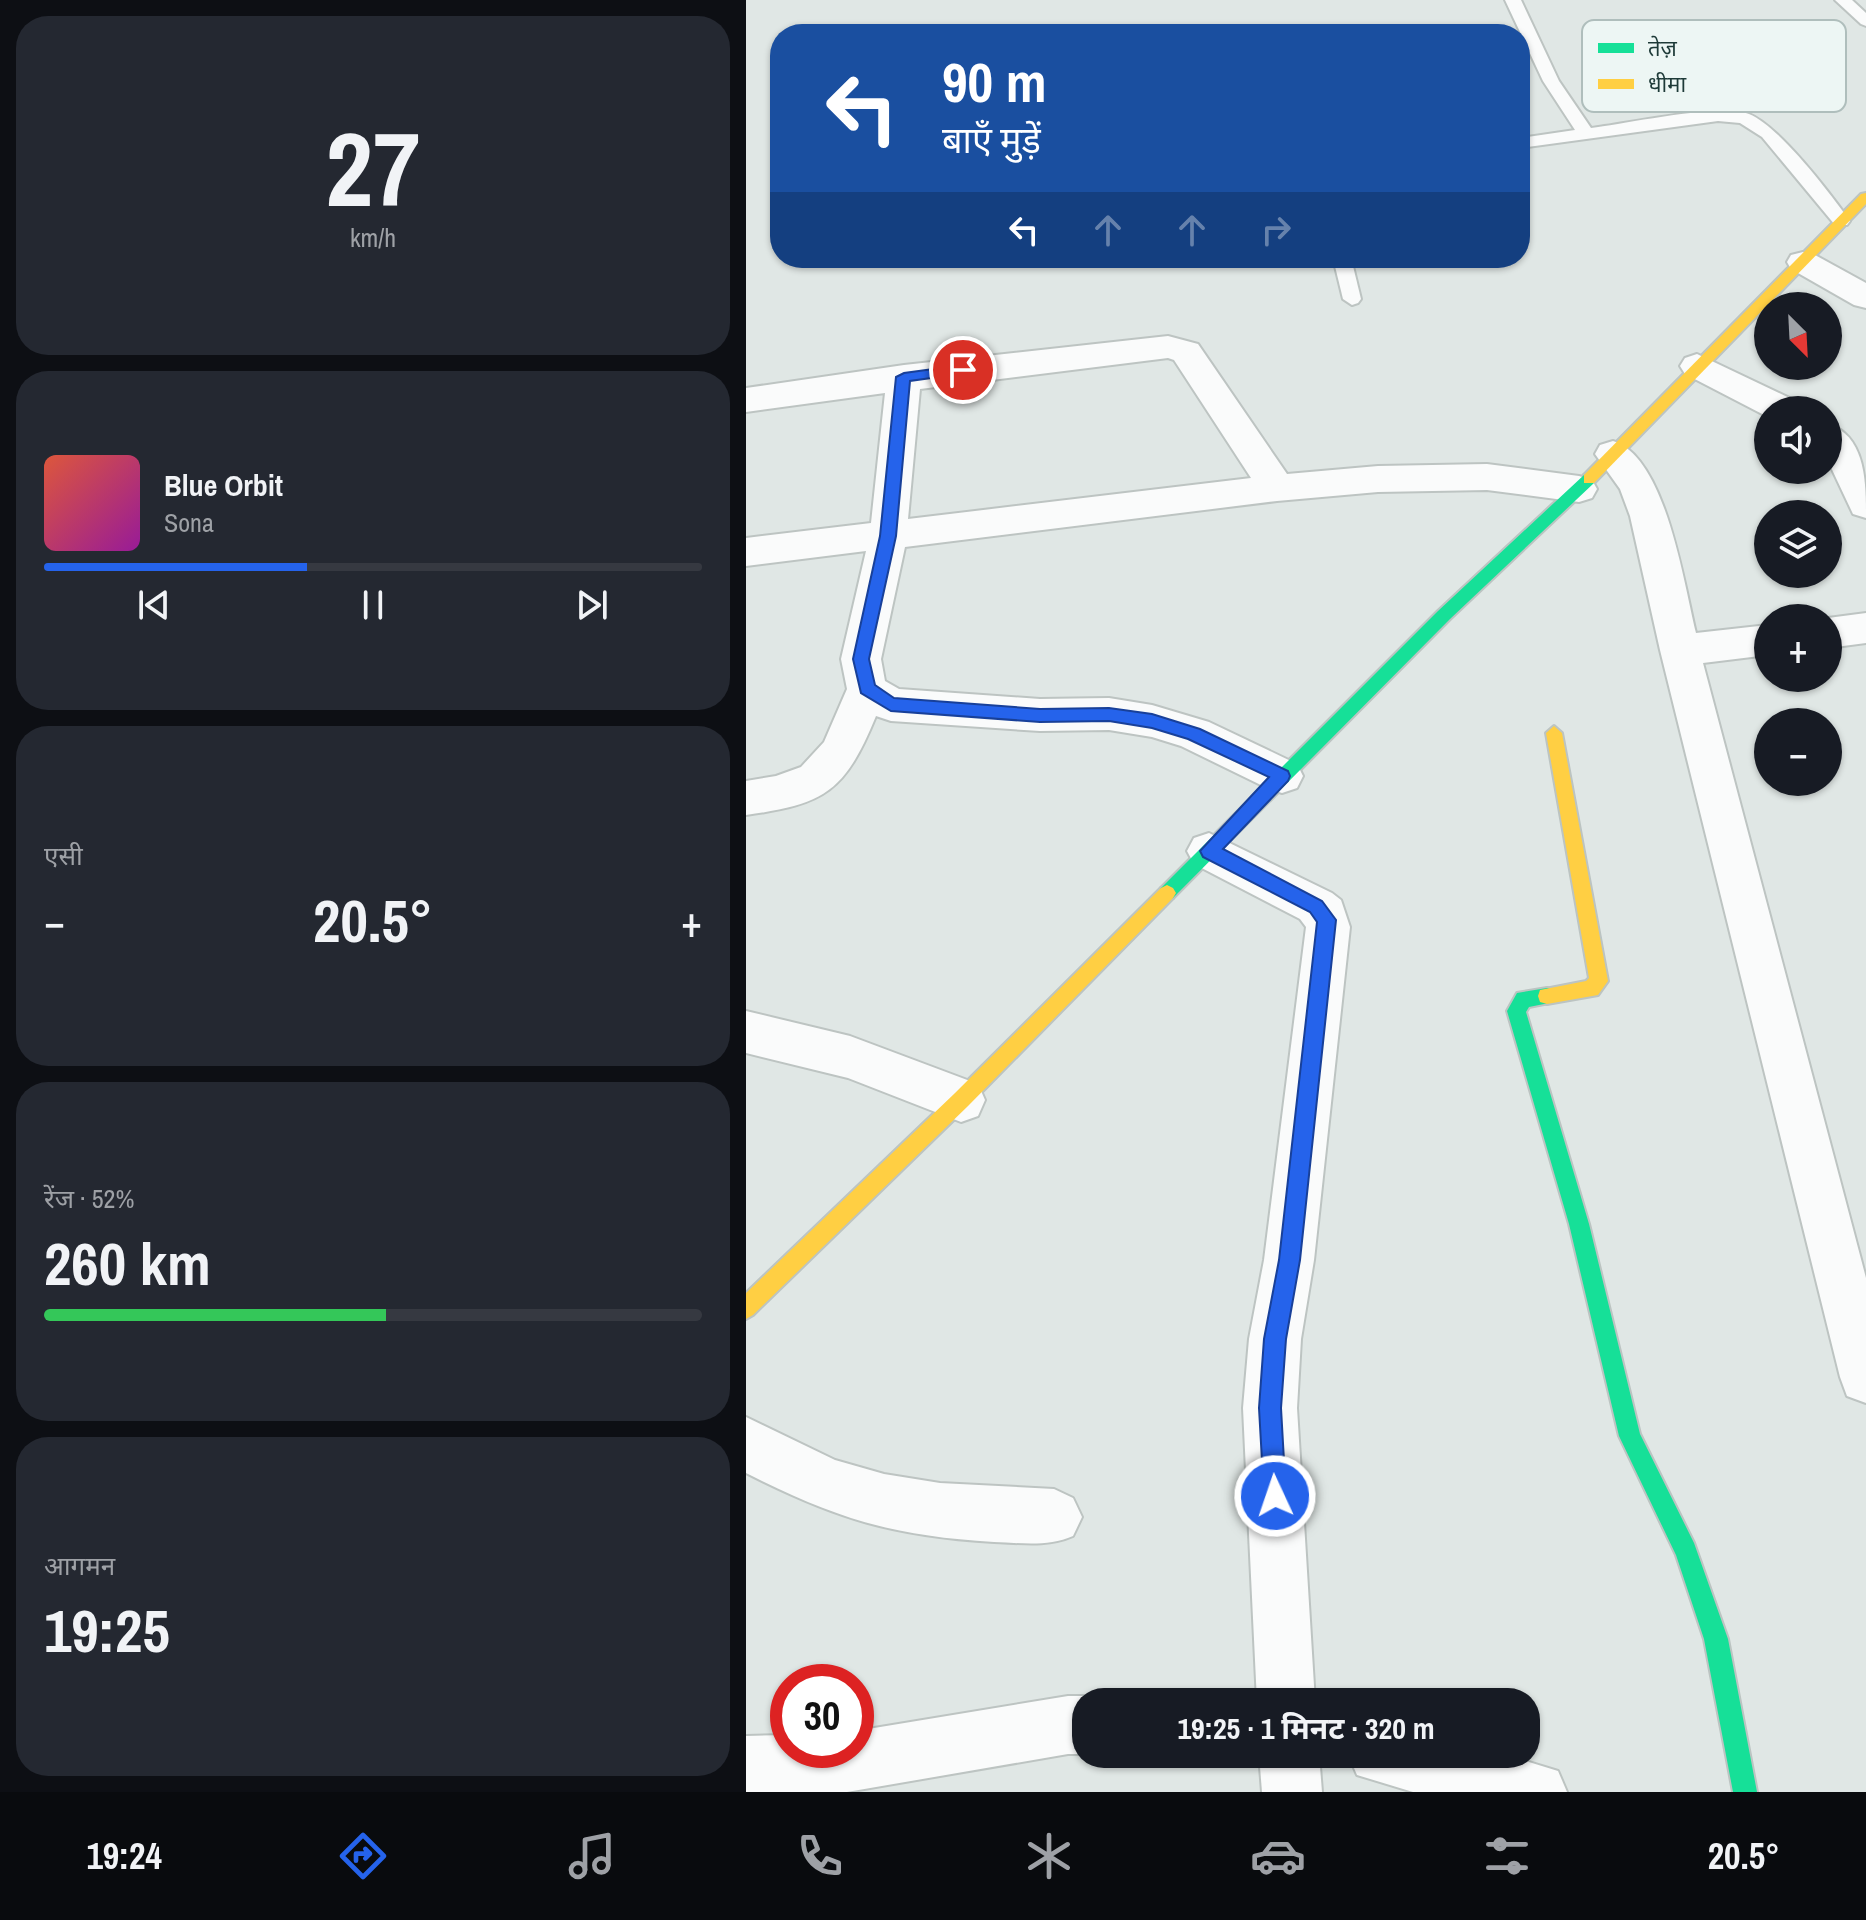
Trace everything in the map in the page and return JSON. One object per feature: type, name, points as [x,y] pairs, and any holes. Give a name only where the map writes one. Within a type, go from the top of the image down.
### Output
[{"type":"main road","points":[[746,1308],[961,1100],[1444,615],[1579,489],[1866,197]]},
{"type":"main road","points":[[1554,733],[1599,981],[1591,989],[1583,991],[1524,999],[1516,1011],[1579,1224],[1630,1436],[1686,1551],[1713,1627],[1745,1792]]},
{"type":"street","points":[[1803,262],[1866,297]]},
{"type":"street","points":[[746,400],[904,377],[1168,347],[1186,352],[1277,488]]},
{"type":"street","points":[[1697,366],[1756,396]]},
{"type":"street","points":[[746,798],[799,790],[821,778],[836,761],[867,689],[861,659],[888,536],[904,377]]},
{"type":"street","points":[[1613,454],[1637,485],[1649,516],[1680,650],[1860,1326],[1866,1377]]},
{"type":"street","points":[[1842,454],[1866,505]]},
{"type":"street","points":[[746,552],[1277,488],[1378,479],[1487,477],[1579,489]]},
{"type":"street","points":[[1842,631],[1866,628]]},
{"type":"street","points":[[1680,650],[1754,642]]},
{"type":"street","points":[[867,689],[891,705],[1040,715],[1109,714],[1152,721],[1194,734],[1282,776]]},
{"type":"street","points":[[1209,851],[1316,906],[1325,914],[1328,927],[1289,1260],[1275,1339],[1270,1408],[1285,1688]]},
{"type":"street","points":[[746,1032],[850,1057],[961,1100]]},
{"type":"street","points":[[746,1444],[830,1485],[889,1502],[949,1512],[1054,1517]]},
{"type":"street","points":[[746,1766],[845,1777],[1072,1725]]},
{"type":"street","points":[[1290,1768],[1292,1792]]},
{"type":"street","points":[[1437,1768],[1537,1792]]},
{"type":"lane","points":[[1513,0],[1524,24]]},
{"type":"lane","points":[[1843,0],[1866,21]]},
{"type":"lane","points":[[1530,36],[1551,81],[1586,134]]},
{"type":"lane","points":[[1530,142],[1718,116],[1744,118],[1768,133],[1841,221]]},
{"type":"lane","points":[[1344,268],[1352,299]]},
{"type":"traffic: fast","points":[[1167,893],[1444,615],[1589,479]]},
{"type":"traffic: fast","points":[[1547,996],[1524,999],[1516,1011],[1579,1224],[1630,1436],[1686,1551],[1716,1639],[1745,1792]]},
{"type":"traffic: slow","points":[[1589,479],[1866,197]]},
{"type":"traffic: slow","points":[[1547,996],[1591,989],[1599,981],[1554,733]]},
{"type":"traffic: slow","points":[[746,1308],[961,1100],[1167,893]]},
{"type":"route","points":[[963,370],[904,377],[888,536],[861,659],[867,689],[891,705],[1040,715],[1109,714],[1152,721],[1194,734],[1282,776],[1209,851],[1316,906],[1327,920],[1289,1260],[1275,1339],[1270,1408],[1275,1496]]}]
